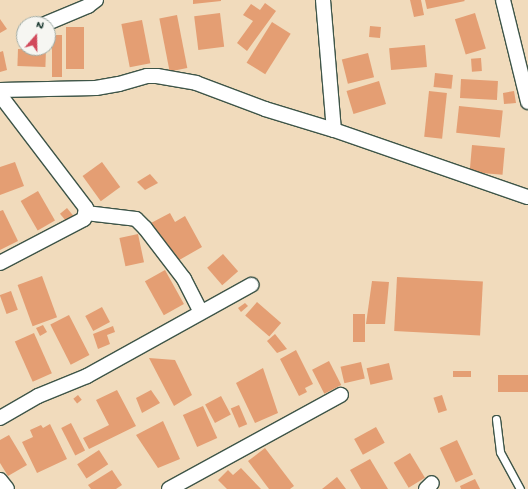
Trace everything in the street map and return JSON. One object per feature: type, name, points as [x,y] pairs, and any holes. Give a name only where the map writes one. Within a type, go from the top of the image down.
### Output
[{"type":"street","points":[[56,19],[88,6],[96,0]]},
{"type":"street","points":[[323,0],[334,130]]},
{"type":"street","points":[[503,0],[528,102]]},
{"type":"street","points":[[0,90],[96,88],[119,84],[147,76],[157,76],[196,83],[265,109],[334,130],[528,197]]},
{"type":"street","points":[[0,95],[86,208],[84,219],[0,263]]},
{"type":"street","points":[[86,213],[136,220],[145,228],[184,279],[200,312]]},
{"type":"street","points":[[0,418],[38,396],[87,376],[251,285]]},
{"type":"street","points":[[169,489],[341,395]]},
{"type":"street","points":[[0,480],[7,489]]},
{"type":"lane","points":[[496,419],[500,452],[520,489]]},
{"type":"building","points":[[193,0],[221,0],[221,1],[193,4]]},
{"type":"building","points":[[410,0],[421,0],[424,15],[414,17]]},
{"type":"building","points":[[425,0],[464,0],[465,1],[427,9]]},
{"type":"building","points":[[265,3],[276,11],[247,51],[237,43],[253,21],[243,15],[251,4],[260,10]]},
{"type":"building","points":[[220,13],[224,47],[198,50],[194,16]]},
{"type":"building","points":[[475,13],[486,48],[466,55],[455,19]]},
{"type":"building","points":[[177,15],[187,68],[170,71],[159,18]]},
{"type":"building","points":[[0,19],[7,29],[0,33]]},
{"type":"building","points":[[142,20],[150,63],[130,67],[121,24]]},
{"type":"building","points":[[272,22],[291,34],[265,74],[247,63]]},
{"type":"building","points":[[370,26],[381,27],[380,38],[369,37]]},
{"type":"building","points":[[66,27],[84,27],[84,69],[66,69]]},
{"type":"building","points":[[56,35],[62,35],[62,77],[52,77],[52,56],[56,56]]},
{"type":"building","points":[[425,45],[427,67],[391,70],[389,48]]},
{"type":"building","points":[[3,51],[7,70],[0,72],[0,52]]},
{"type":"building","points":[[368,53],[374,77],[348,84],[342,60]]},
{"type":"building","points":[[18,56],[46,56],[45,67],[17,66]]},
{"type":"building","points":[[481,58],[482,71],[472,72],[471,59]]},
{"type":"building","points":[[435,73],[453,75],[451,89],[434,87]]},
{"type":"building","points":[[461,79],[498,81],[497,100],[460,98]]},
{"type":"building","points":[[379,81],[386,104],[354,114],[346,91]]},
{"type":"building","points":[[429,91],[447,93],[442,139],[424,137]]},
{"type":"building","points":[[514,91],[516,103],[504,104],[503,93]]},
{"type":"building","points":[[459,106],[503,111],[500,137],[456,133]]},
{"type":"building","points":[[472,145],[505,148],[503,175],[470,172]]},
{"type":"building","points":[[15,162],[24,186],[0,195],[0,167]]},
{"type":"building","points":[[102,162],[120,187],[101,201],[83,176]]},
{"type":"building","points":[[150,174],[158,183],[145,190],[137,182]]},
{"type":"building","points":[[38,191],[55,220],[38,230],[21,201]]},
{"type":"building","points":[[67,208],[75,218],[68,224],[60,214]]},
{"type":"building","points":[[3,210],[18,241],[0,250],[0,211]]},
{"type":"building","points":[[170,213],[175,222],[185,216],[202,247],[174,263],[151,223]]},
{"type":"building","points":[[138,234],[144,262],[125,266],[119,238]]},
{"type":"building","points":[[223,254],[238,271],[222,285],[207,268]]},
{"type":"building","points":[[165,270],[184,304],[164,315],[145,281]]},
{"type":"building","points":[[42,276],[57,317],[33,326],[18,285]]},
{"type":"building","points":[[397,277],[483,282],[480,335],[394,331]]},
{"type":"building","points":[[372,281],[389,282],[385,324],[366,324]]},
{"type":"building","points":[[11,291],[18,310],[7,314],[0,295]]},
{"type":"building","points":[[257,302],[281,323],[269,337],[245,316]]},
{"type":"building","points":[[245,303],[248,306],[241,312],[238,308]]},
{"type":"building","points":[[102,307],[110,322],[93,331],[85,316]]},
{"type":"building","points":[[353,314],[365,314],[365,342],[353,342]]},
{"type":"building","points":[[69,315],[89,355],[71,365],[50,325]]},
{"type":"building","points":[[43,325],[47,332],[40,336],[36,328]]},
{"type":"building","points":[[113,326],[115,332],[107,335],[110,344],[98,349],[93,334]]},
{"type":"building","points":[[34,333],[52,373],[33,382],[15,342]]},
{"type":"building","points":[[275,334],[287,349],[277,353],[267,341]]},
{"type":"building","points":[[296,350],[313,384],[305,388],[307,392],[299,396],[280,359]]},
{"type":"building","points":[[149,358],[175,360],[192,395],[174,406]]},
{"type":"building","points":[[329,361],[341,385],[324,394],[312,370]]},
{"type":"building","points":[[361,362],[365,379],[344,383],[341,367]]},
{"type":"building","points":[[389,363],[393,380],[370,385],[367,368]]},
{"type":"building","points":[[263,368],[278,413],[255,423],[236,383]]},
{"type":"building","points":[[453,371],[471,371],[471,377],[453,377]]},
{"type":"building","points":[[498,375],[528,375],[528,392],[498,392]]},
{"type":"building","points":[[117,390],[136,426],[89,449],[83,438],[109,425],[96,400]]},
{"type":"building","points":[[151,390],[160,403],[142,413],[136,398]]},
{"type":"building","points":[[78,395],[82,400],[77,403],[73,399]]},
{"type":"building","points":[[442,395],[447,410],[438,413],[433,398]]},
{"type":"building","points":[[221,396],[231,415],[215,423],[205,404]]},
{"type":"building","points":[[239,405],[247,424],[239,428],[231,409]]},
{"type":"building","points":[[203,406],[217,438],[197,447],[183,415]]},
{"type":"building","points":[[163,421],[180,459],[158,468],[136,435]]},
{"type":"building","points":[[71,423],[85,451],[75,456],[61,428]]},
{"type":"building","points":[[50,424],[67,459],[37,473],[22,442],[33,437],[30,430],[41,425],[43,428]]},
{"type":"building","points":[[376,427],[385,443],[363,455],[354,439]]},
{"type":"building","points":[[9,435],[27,465],[8,476],[0,463],[0,440]]},
{"type":"building","points":[[457,440],[473,474],[456,482],[440,448]]},
{"type":"building","points":[[265,448],[294,486],[290,489],[269,489],[248,461]]},
{"type":"building","points":[[99,450],[108,464],[86,478],[77,464]]},
{"type":"building","points":[[410,453],[425,478],[409,488],[394,463]]},
{"type":"building","points":[[370,459],[388,489],[361,489],[350,470]]},
{"type":"building","points":[[241,468],[261,489],[227,489],[218,480],[228,470],[233,475]]},
{"type":"building","points":[[112,470],[122,485],[116,489],[91,489],[88,485]]},
{"type":"building","points":[[337,477],[346,489],[322,489]]},
{"type":"building","points":[[475,479],[480,489],[461,489],[460,486]]}]
